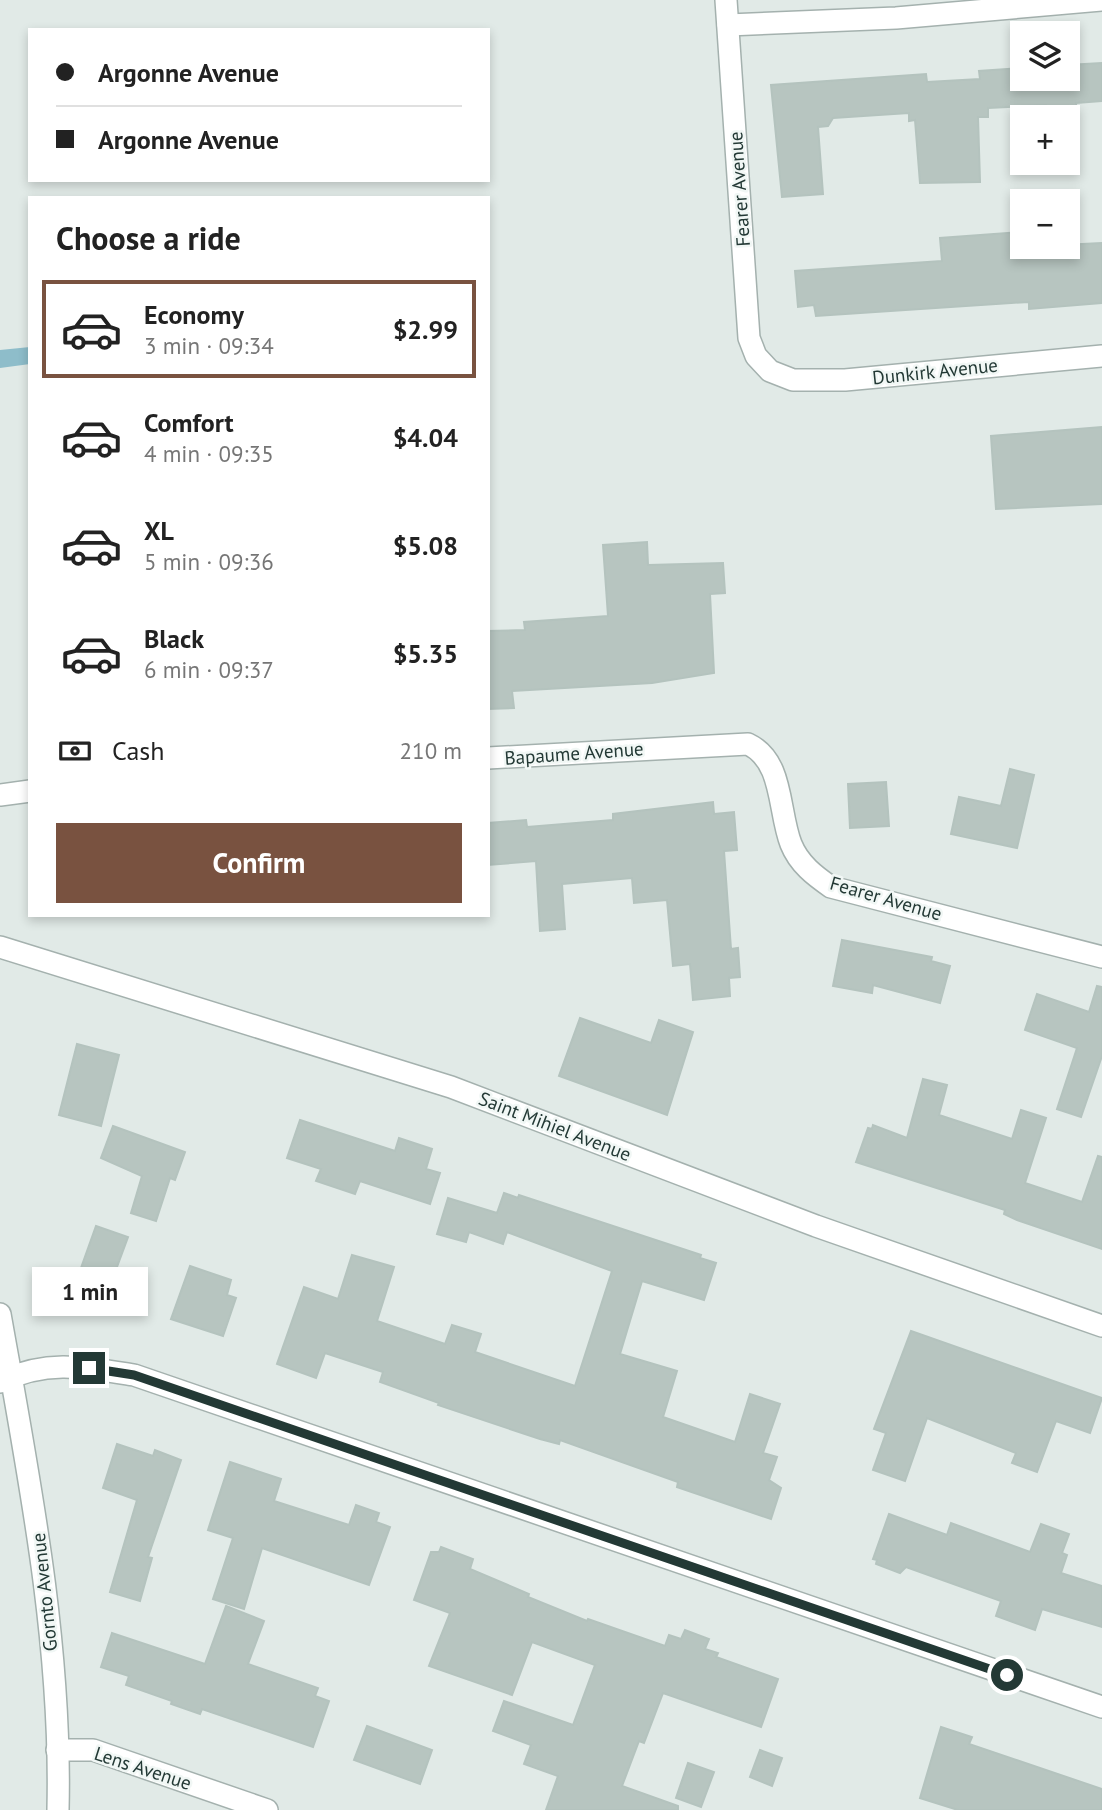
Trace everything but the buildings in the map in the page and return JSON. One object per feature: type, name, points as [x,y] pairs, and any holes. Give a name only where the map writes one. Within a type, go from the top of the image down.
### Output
[{"type":"street","name":"Fearer Avenue","points":[[726,0],[749,338],[756,356],[770,371]]},
{"type":"street","points":[[728,25],[895,18],[1102,1]]},
{"type":"street","name":"Dunkirk Avenue","points":[[770,371],[793,380],[845,380],[1102,356]]},
{"type":"street","name":"Fearer Avenue","points":[[660,747],[738,743],[759,749],[770,761],[791,845],[801,862],[831,887],[1102,957]]},
{"type":"street","name":"Bapaume Avenue","points":[[490,758],[660,747]]},
{"type":"street","points":[[2,794],[28,791]]},
{"type":"street","name":"Saint Mihiel Avenue","points":[[0,947],[451,1087],[816,1226],[1102,1326]]},
{"type":"street","name":"Gornto Avenue","points":[[0,1314],[6,1379],[45,1576],[57,1750],[58,1810]]},
{"type":"street","points":[[6,1379],[67,1364],[134,1375],[1102,1707]]},
{"type":"street","name":"Lens Avenue","points":[[57,1750],[93,1750],[267,1810]]},
{"type":"water","points":[[28,347],[28,364],[0,368],[0,350]]},
{"type":"route","points":[[89,1368],[134,1375],[1007,1675]]}]
